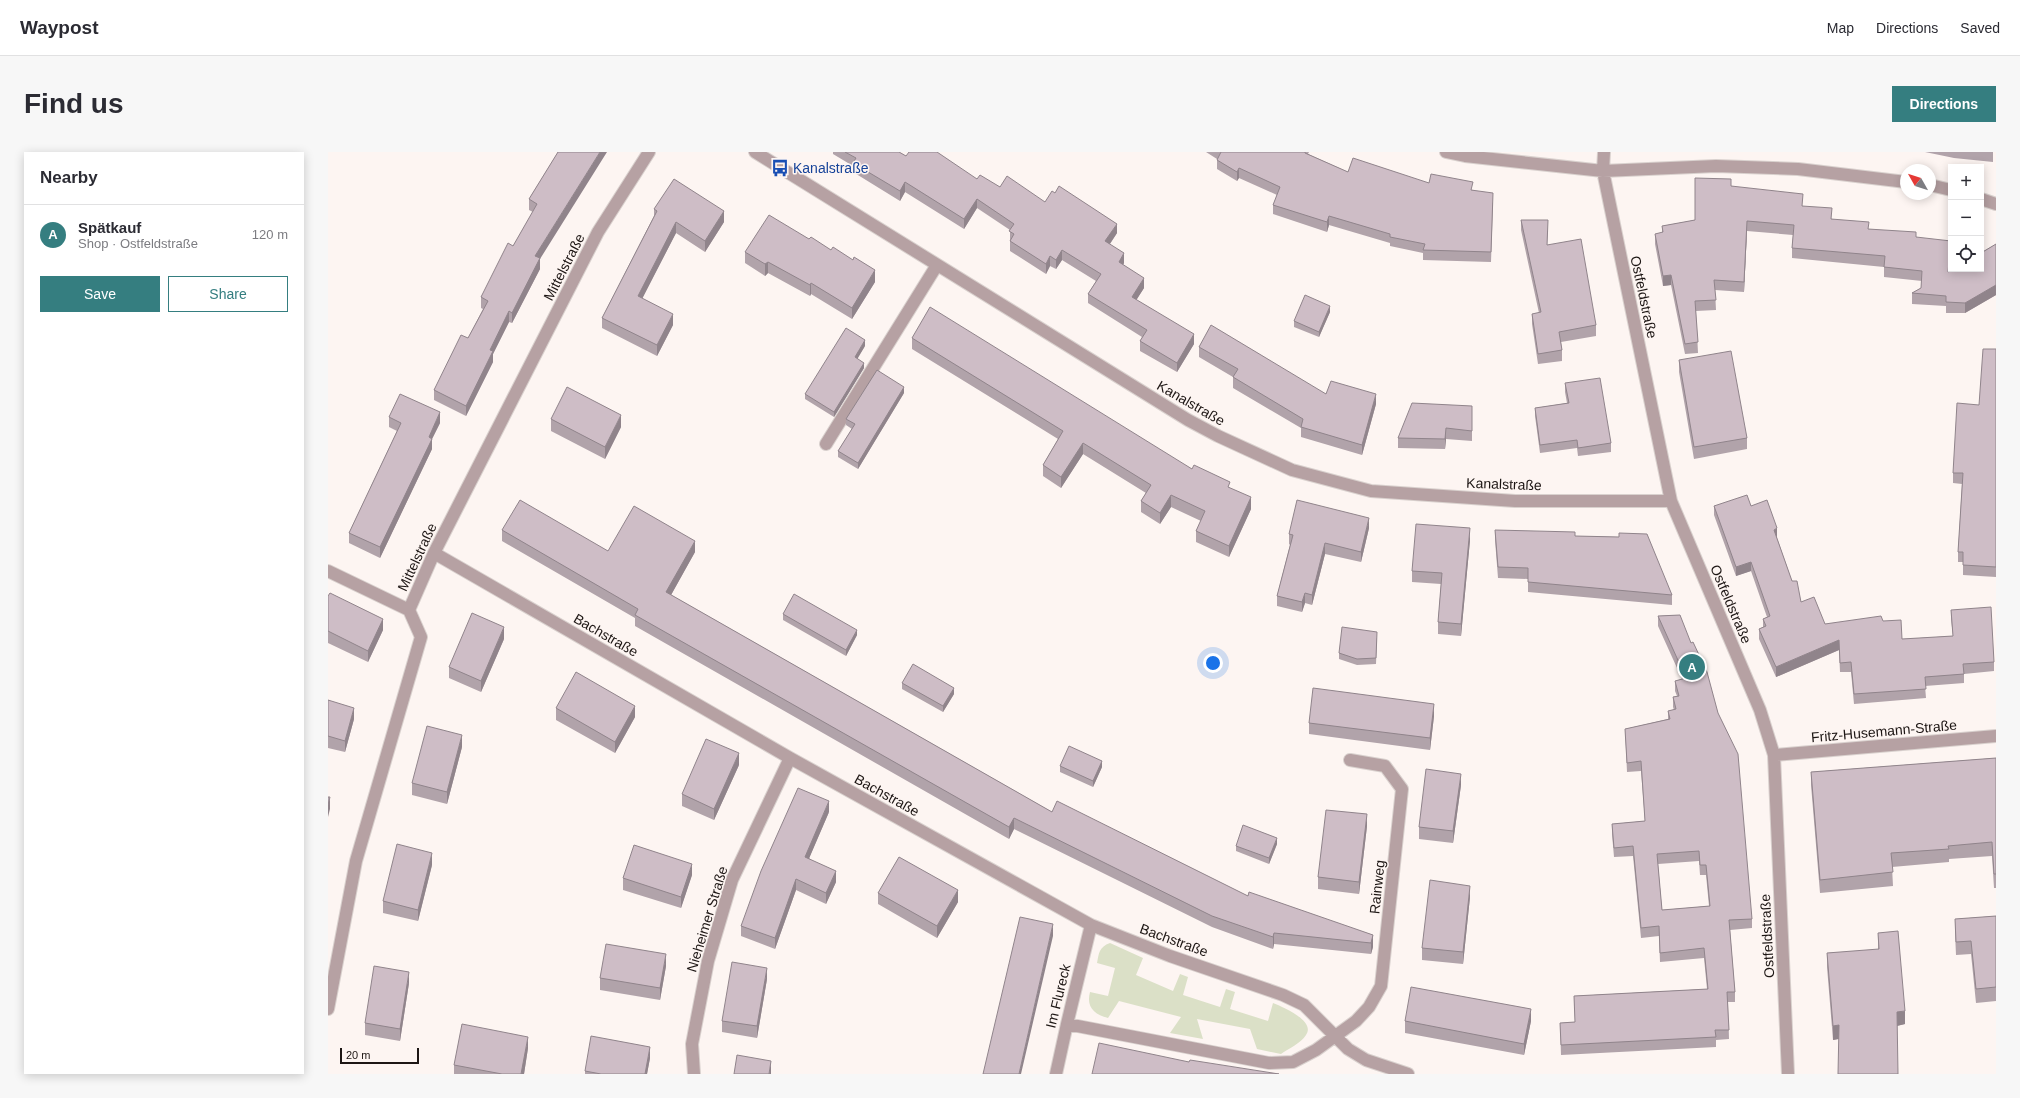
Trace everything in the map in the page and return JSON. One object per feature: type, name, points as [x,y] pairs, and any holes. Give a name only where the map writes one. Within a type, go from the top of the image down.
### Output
[{"type":"street","name":"Mittelstraße","points":[[328,1009],[356,861],[421,637],[409,610],[434,553],[598,232],[649,152]]},
{"type":"street","name":"Kanalstraße","points":[[755,152],[1188,420],[1218,436],[1292,470],[1371,491],[1515,502],[1670,501]]},
{"type":"street","points":[[1446,152],[1465,156],[1603,171],[1716,166],[1798,169],[1900,181]]},
{"type":"street","name":"Ostfeldstraße","points":[[1604,152],[1603,171],[1670,501],[1760,710],[1774,755],[1788,1074]]},
{"type":"street","points":[[1936,186],[1948,189]]},
{"type":"street","points":[[1984,200],[1996,204]]},
{"type":"street","points":[[826,444],[937,265]]},
{"type":"street","name":"Bachstraße","points":[[434,553],[790,758],[1092,924],[1170,956],[1283,995],[1304,1005],[1336,1035],[1348,1049],[1366,1060],[1408,1074]]},
{"type":"street","points":[[328,571],[409,610]]},
{"type":"street","name":"Fritz-Husemann-Straße","points":[[1774,755],[1996,736]]},
{"type":"street","name":"Nieheimer Straße","points":[[694,1074],[692,1044],[708,961],[732,880],[790,758]]},
{"type":"street","name":"Rainweg","points":[[1336,1035],[1369,1008],[1381,986],[1402,789],[1385,766],[1350,760]]},
{"type":"street","name":"Im Flureck","points":[[1056,1074],[1092,924]]},
{"type":"street","points":[[1067,1024],[1269,1063],[1293,1062],[1316,1050],[1336,1035]]},
{"type":"green space","points":[[1110,943],[1143,958],[1136,975],[1173,991],[1180,974],[1188,977],[1183,995],[1220,1007],[1226,989],[1235,992],[1230,1009],[1268,1021],[1273,1003],[1290,1011],[1303,1020],[1308,1030],[1306,1035],[1298,1043],[1281,1054],[1257,1049],[1250,1029],[1197,1019],[1203,1039],[1170,1033],[1181,1017],[1119,1001],[1108,1018],[1099,1014],[1090,1006],[1089,997],[1090,992],[1108,996],[1115,968],[1097,963],[1099,953],[1102,948]]},
{"type":"building","points":[[558,152],[600,152],[535,256],[540,258],[512,313],[509,311],[490,350],[493,351],[466,406],[434,390],[461,335],[468,338],[488,301],[481,297],[508,243],[513,246],[537,204],[529,199]]},
{"type":"building","points":[[845,152],[899,152],[906,156],[909,152],[937,152],[977,179],[980,175],[1000,187],[1007,176],[1045,202],[1052,191],[1055,193],[1059,186],[1117,224],[1105,241],[1124,253],[1119,262],[1144,278],[1132,297],[1194,334],[1177,363],[1140,341],[1147,330],[1088,294],[1101,274],[1062,250],[1056,260],[1050,256],[1046,264],[1010,241],[1014,234],[1009,231],[1014,224],[977,199],[964,219],[905,182],[900,191],[853,163],[856,158]]},
{"type":"building","points":[[1221,152],[1305,152],[1348,172],[1353,158],[1429,183],[1431,174],[1473,182],[1471,190],[1493,193],[1491,252],[1423,250],[1425,244],[1390,237],[1390,234],[1329,216],[1327,222],[1273,205],[1280,187],[1239,168],[1237,172],[1217,160]]},
{"type":"building","points":[[1695,178],[1731,179],[1731,186],[1803,194],[1802,206],[1832,208],[1831,219],[1869,222],[1868,229],[1916,232],[1916,237],[1948,241],[1948,272],[1984,272],[1984,251],[1996,244],[1996,285],[1965,303],[1946,302],[1946,296],[1912,293],[1921,288],[1922,271],[1884,267],[1885,256],[1792,248],[1794,225],[1747,221],[1744,282],[1714,280],[1716,300],[1695,301],[1698,342],[1685,344],[1671,275],[1663,276],[1655,234],[1663,232],[1662,226],[1695,220]]},
{"type":"building","points":[[674,179],[724,211],[705,241],[676,222],[638,296],[673,314],[657,345],[602,318],[657,211],[654,209]]},
{"type":"building","points":[[769,215],[809,239],[811,237],[831,250],[833,247],[853,260],[854,257],[875,270],[852,308],[811,283],[810,285],[768,262],[765,264],[745,252]]},
{"type":"building","points":[[1521,220],[1548,220],[1547,245],[1581,239],[1596,325],[1559,332],[1562,350],[1538,354],[1532,314],[1541,312]]},
{"type":"building","points":[[1305,295],[1330,306],[1319,332],[1294,321]]},
{"type":"building","points":[[930,307],[1192,469],[1194,465],[1230,482],[1228,487],[1251,497],[1229,546],[1196,531],[1205,511],[1171,495],[1160,513],[1141,501],[1151,485],[1083,443],[1061,477],[1043,465],[1063,431],[912,338]]},
{"type":"building","points":[[1211,325],[1326,394],[1331,381],[1376,394],[1362,445],[1301,427],[1303,419],[1233,377],[1238,369],[1199,347]]},
{"type":"building","points":[[846,328],[865,340],[855,357],[864,363],[834,412],[805,394]]},
{"type":"building","points":[[1983,349],[1996,349],[1996,567],[1963,565],[1963,552],[1958,552],[1963,473],[1953,473],[1957,403],[1979,405]]},
{"type":"building","points":[[1731,351],[1747,438],[1694,447],[1679,360]]},
{"type":"building","points":[[877,370],[904,387],[858,463],[838,451],[855,424],[846,419]]},
{"type":"building","points":[[1600,378],[1611,443],[1578,448],[1577,440],[1540,445],[1535,408],[1569,403],[1565,383]]},
{"type":"building","points":[[567,387],[621,415],[605,447],[551,419]]},
{"type":"building","points":[[400,394],[440,412],[429,437],[432,439],[380,547],[349,533],[401,423],[389,417]]},
{"type":"building","points":[[1412,403],[1472,406],[1472,431],[1446,428],[1445,439],[1398,438]]},
{"type":"building","points":[[1747,495],[1751,506],[1767,500],[1777,528],[1774,530],[1792,581],[1797,581],[1801,602],[1814,597],[1825,624],[1881,616],[1883,621],[1901,620],[1902,639],[1953,636],[1951,610],[1991,607],[1994,662],[1963,664],[1964,674],[1925,677],[1926,689],[1854,694],[1851,662],[1840,663],[1839,640],[1776,667],[1759,629],[1766,626],[1763,619],[1770,616],[1751,562],[1736,567],[1714,506]]},
{"type":"building","points":[[520,500],[608,551],[634,506],[695,541],[666,592],[1052,812],[1057,801],[1248,896],[1249,892],[1373,935],[1371,943],[1274,933],[1273,937],[1212,916],[1014,818],[1009,827],[635,615],[638,609],[502,530]]},
{"type":"building","points":[[1297,500],[1369,518],[1361,552],[1325,543],[1312,595],[1305,593],[1302,602],[1277,596],[1293,535],[1289,534]]},
{"type":"building","points":[[1416,524],[1470,528],[1461,624],[1438,622],[1442,573],[1412,571]]},
{"type":"building","points":[[1495,530],[1575,532],[1575,536],[1619,537],[1619,533],[1647,534],[1672,595],[1528,582],[1528,568],[1498,567]]},
{"type":"building","points":[[330,593],[383,619],[368,651],[328,631],[328,596]]},
{"type":"building","points":[[794,594],[857,630],[846,650],[783,614]]},
{"type":"building","points":[[472,613],[504,627],[481,681],[449,667]]},
{"type":"building","points":[[1680,615],[1691,643],[1693,642],[1707,672],[1718,713],[1738,754],[1752,919],[1729,920],[1735,992],[1727,992],[1729,1030],[1715,1030],[1716,1037],[1561,1045],[1560,1023],[1575,1022],[1574,996],[1708,989],[1704,948],[1660,953],[1659,926],[1641,928],[1633,846],[1614,848],[1612,824],[1645,821],[1641,761],[1627,763],[1625,729],[1670,719],[1668,711],[1676,709],[1673,697],[1679,696],[1675,681],[1686,678],[1658,616]],"holes":[[[1699,851],[1700,865],[1706,865],[1710,906],[1662,910],[1657,854]]]},
{"type":"building","points":[[1342,627],[1377,632],[1376,658],[1357,659],[1339,653]]},
{"type":"building","points":[[913,664],[954,688],[943,706],[902,683]]},
{"type":"building","points":[[576,672],[635,706],[615,742],[556,708]]},
{"type":"building","points":[[1313,688],[1434,704],[1430,738],[1309,723]]},
{"type":"building","points":[[328,700],[354,708],[345,741],[328,736]]},
{"type":"building","points":[[427,726],[462,735],[447,792],[412,783]]},
{"type":"building","points":[[706,739],[739,753],[714,809],[682,794]]},
{"type":"building","points":[[1069,746],[1102,761],[1093,781],[1060,766]]},
{"type":"building","points":[[1996,758],[1996,874],[1994,874],[1992,842],[1948,846],[1949,849],[1891,853],[1893,872],[1820,880],[1811,772]]},
{"type":"building","points":[[1426,769],[1461,774],[1453,831],[1419,827]]},
{"type":"building","points":[[798,788],[829,801],[805,857],[836,871],[826,893],[796,879],[775,938],[741,926],[761,871]]},
{"type":"building","points":[[1326,810],[1367,814],[1359,882],[1318,877]]},
{"type":"building","points":[[1243,825],[1277,838],[1269,858],[1236,846]]},
{"type":"building","points":[[397,844],[432,853],[418,910],[383,901]]},
{"type":"building","points":[[634,845],[692,864],[681,897],[623,878]]},
{"type":"building","points":[[899,857],[958,890],[937,926],[878,893]]},
{"type":"building","points":[[1430,880],[1470,886],[1463,952],[1422,948]]},
{"type":"building","points":[[1996,916],[1996,987],[1976,989],[1971,941],[1956,942],[1955,919]]},
{"type":"building","points":[[1020,917],[1053,924],[1019,1074],[983,1074]]},
{"type":"building","points":[[1898,931],[1905,1011],[1897,1012],[1898,1074],[1838,1074],[1839,1025],[1833,1026],[1827,953],[1879,949],[1878,933]]},
{"type":"building","points":[[606,944],[666,954],[660,988],[600,978]]},
{"type":"building","points":[[732,962],[767,968],[757,1026],[722,1021]]},
{"type":"building","points":[[374,966],[409,972],[400,1029],[365,1023]]},
{"type":"building","points":[[1411,987],[1531,1009],[1524,1044],[1405,1021]]},
{"type":"building","points":[[462,1024],[528,1037],[521,1074],[502,1074],[454,1065]]},
{"type":"building","points":[[591,1036],[650,1047],[645,1074],[601,1074],[585,1071]]},
{"type":"building","points":[[1099,1043],[1189,1062],[1190,1060],[1279,1074],[1092,1074]]},
{"type":"building","points":[[737,1055],[771,1061],[769,1074],[734,1074]]},
{"type":"place","name":"Kanalstraße","points":[[780,168]]},
{"type":"place","name":"Spätkauf","points":[[1692,667]]}]
